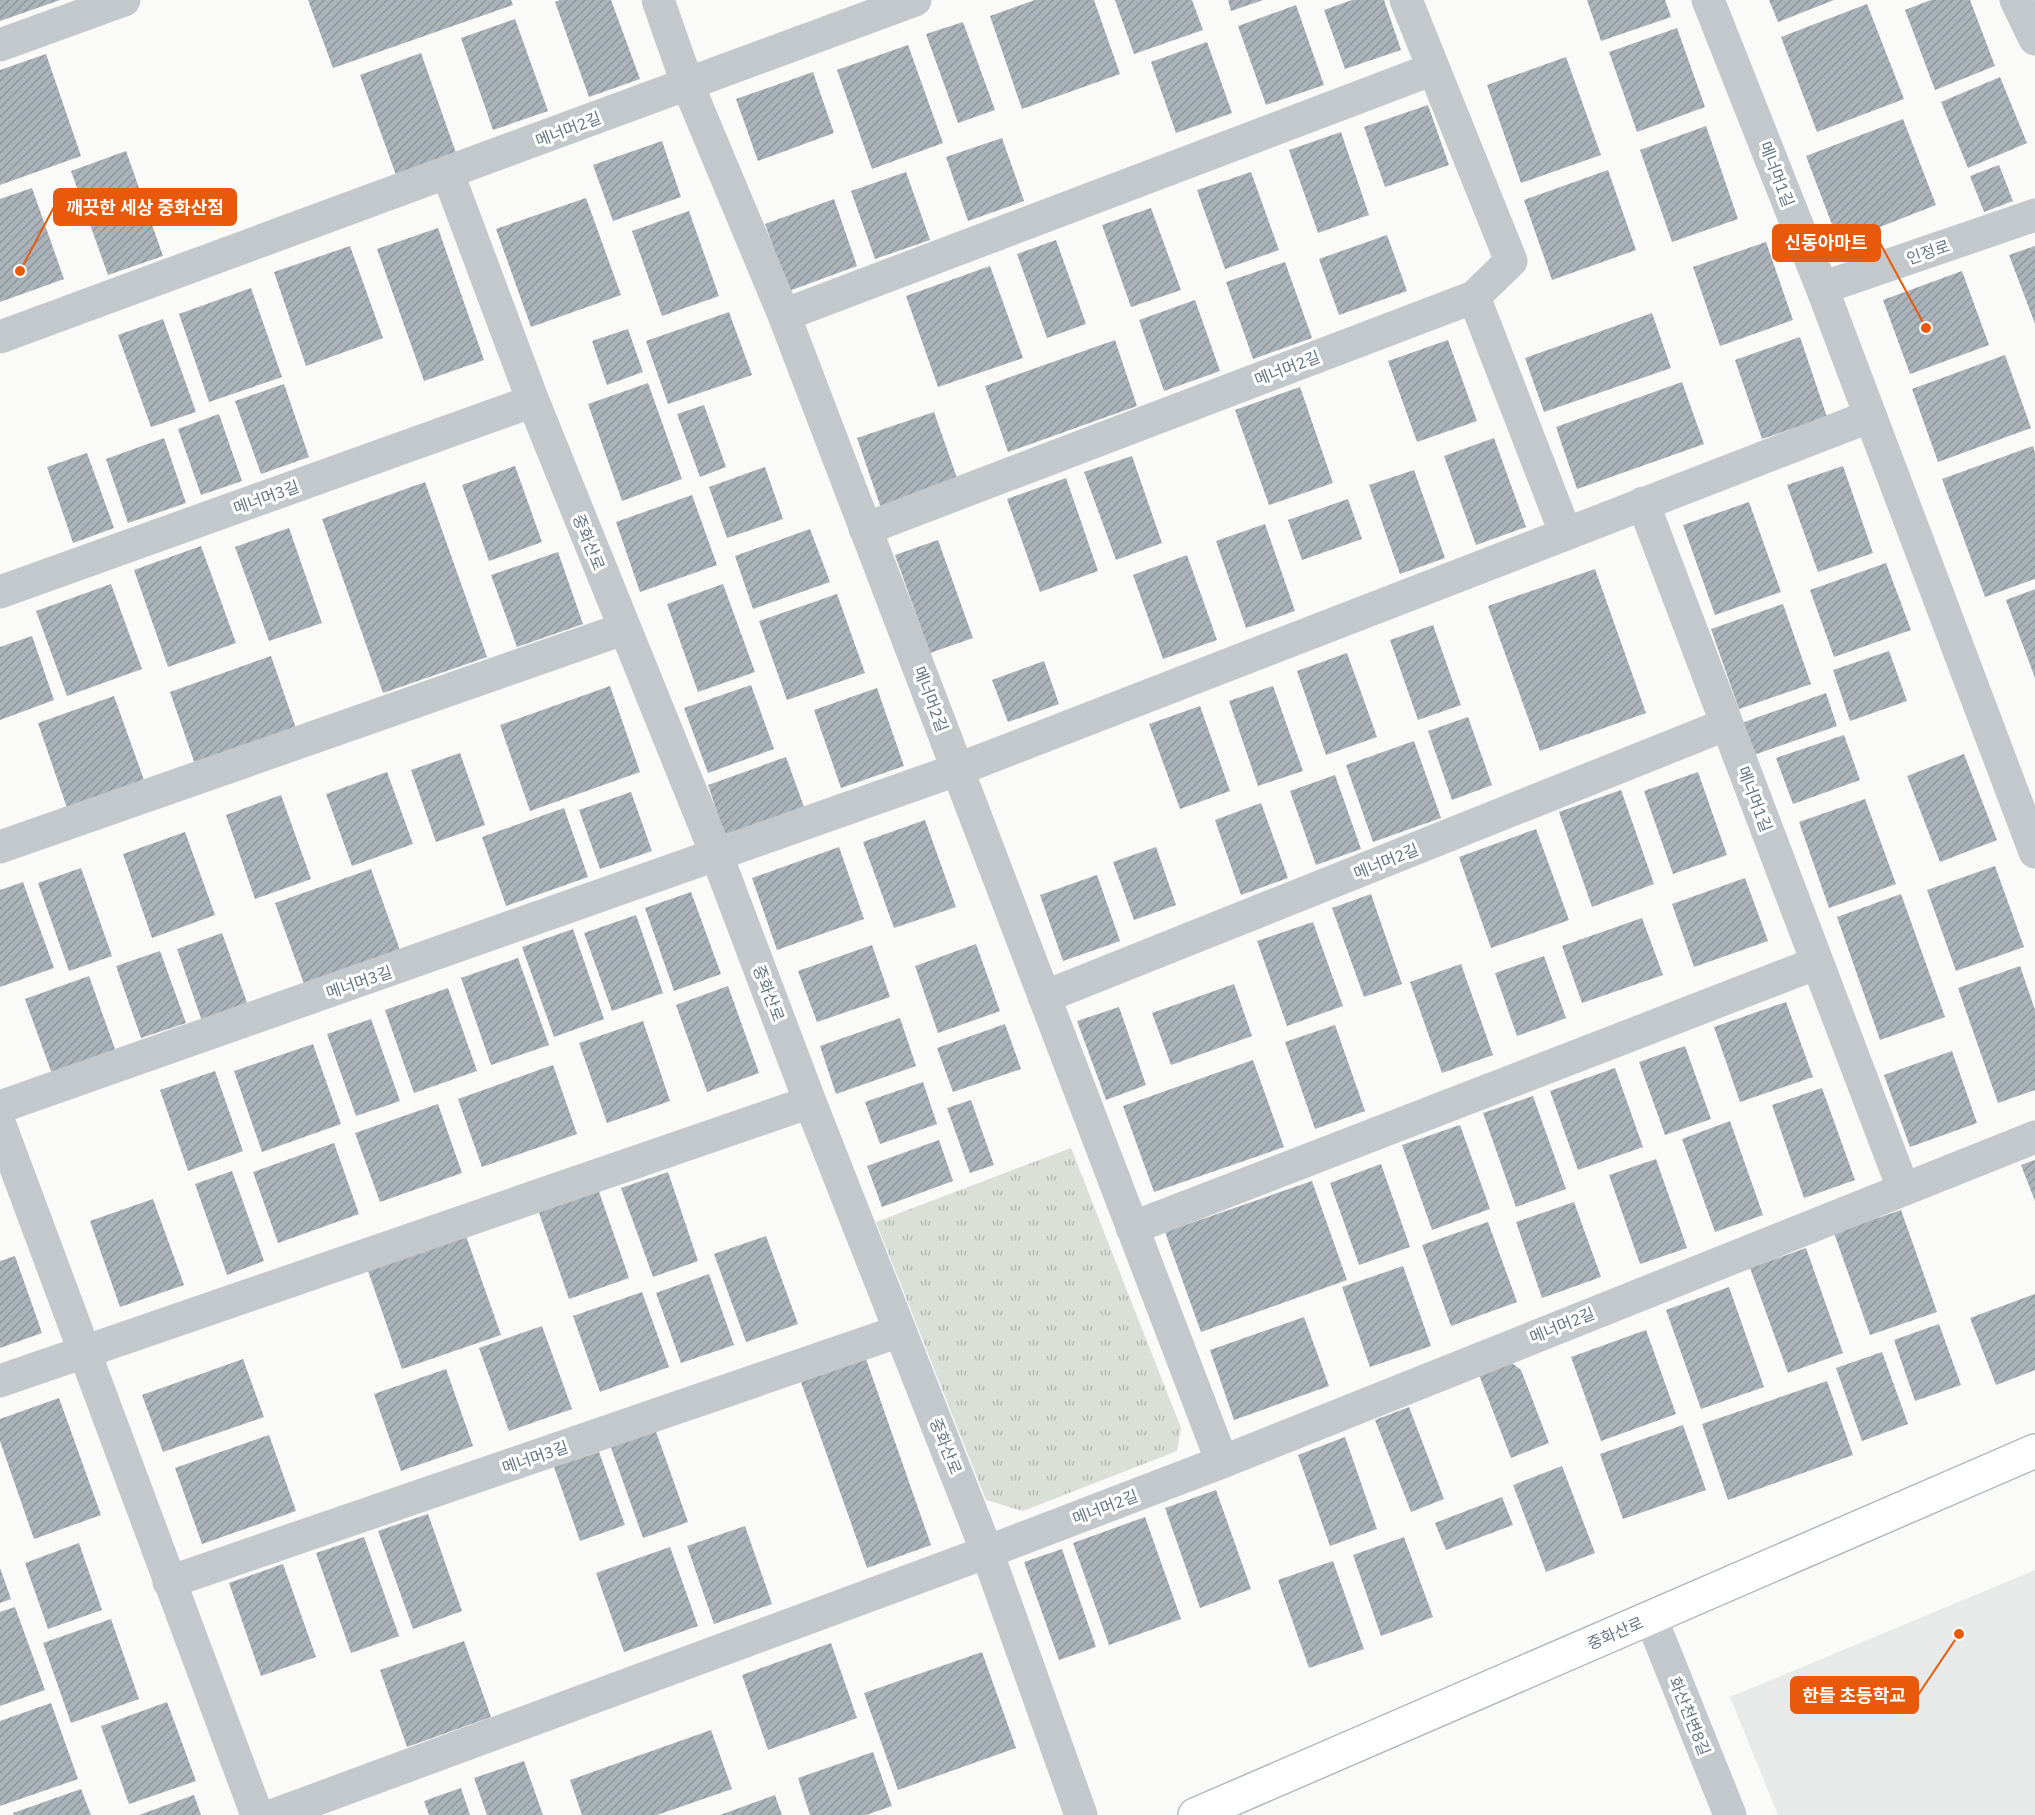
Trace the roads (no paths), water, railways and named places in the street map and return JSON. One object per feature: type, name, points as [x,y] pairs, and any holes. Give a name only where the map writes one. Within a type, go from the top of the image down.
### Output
[{"type":"street","points":[[0,45],[123,0]]},
{"type":"street","name":"메너머2길","points":[[658,0],[687,83],[783,315],[1222,1462]]},
{"type":"street","name":"메너머2길","points":[[448,174],[687,83],[915,0]]},
{"type":"street","points":[[1406,0],[1511,261],[1474,297],[1565,532]]},
{"type":"street","name":"메너머1길","points":[[1708,0],[1822,288],[1868,417],[2035,852]]},
{"type":"street","points":[[2016,0],[2035,39]]},
{"type":"street","points":[[783,315],[1433,69]]},
{"type":"street","points":[[0,337],[448,174]]},
{"type":"street","name":"중화산로","points":[[448,174],[532,401],[717,856],[810,1102],[987,1552],[1081,1815]]},
{"type":"street","name":"인정로","points":[[1822,288],[2035,215]]},
{"type":"street","name":"메너머2길","points":[[865,529],[1474,297]]},
{"type":"street","name":"메너머3길","points":[[0,592],[532,401]]},
{"type":"street","points":[[717,856],[958,769],[1565,532],[1868,417]]},
{"type":"street","name":"메너머1길","points":[[1643,503],[1903,1188]]},
{"type":"street","points":[[0,847],[623,629]]},
{"type":"street","name":"메너머2길","points":[[1044,997],[1727,724]]},
{"type":"street","name":"메너머3길","points":[[0,1107],[717,856]]},
{"type":"street","points":[[1132,1228],[1817,963]]},
{"type":"street","points":[[0,1381],[810,1102]]},
{"type":"street","points":[[0,1125],[257,1815]]},
{"type":"street","points":[[1903,1188],[2035,1137]]},
{"type":"street","name":"메너머2길","points":[[987,1552],[1222,1462],[1903,1188]]},
{"type":"street","name":"메너머3길","points":[[169,1582],[900,1331]]},
{"type":"street","name":"중화산로","points":[[1195,1815],[2035,1450]]},
{"type":"street","points":[[274,1815],[987,1552]]},
{"type":"street","name":"화산천변8길","points":[[1651,1618],[1730,1815]]},
{"type":"place","name":"깨끗한 세상 중화산점","points":[[20,271]]},
{"type":"place","name":"신동아마트","points":[[1926,328]]},
{"type":"place","name":"한들 초등학교","points":[[1959,1634]]}]
